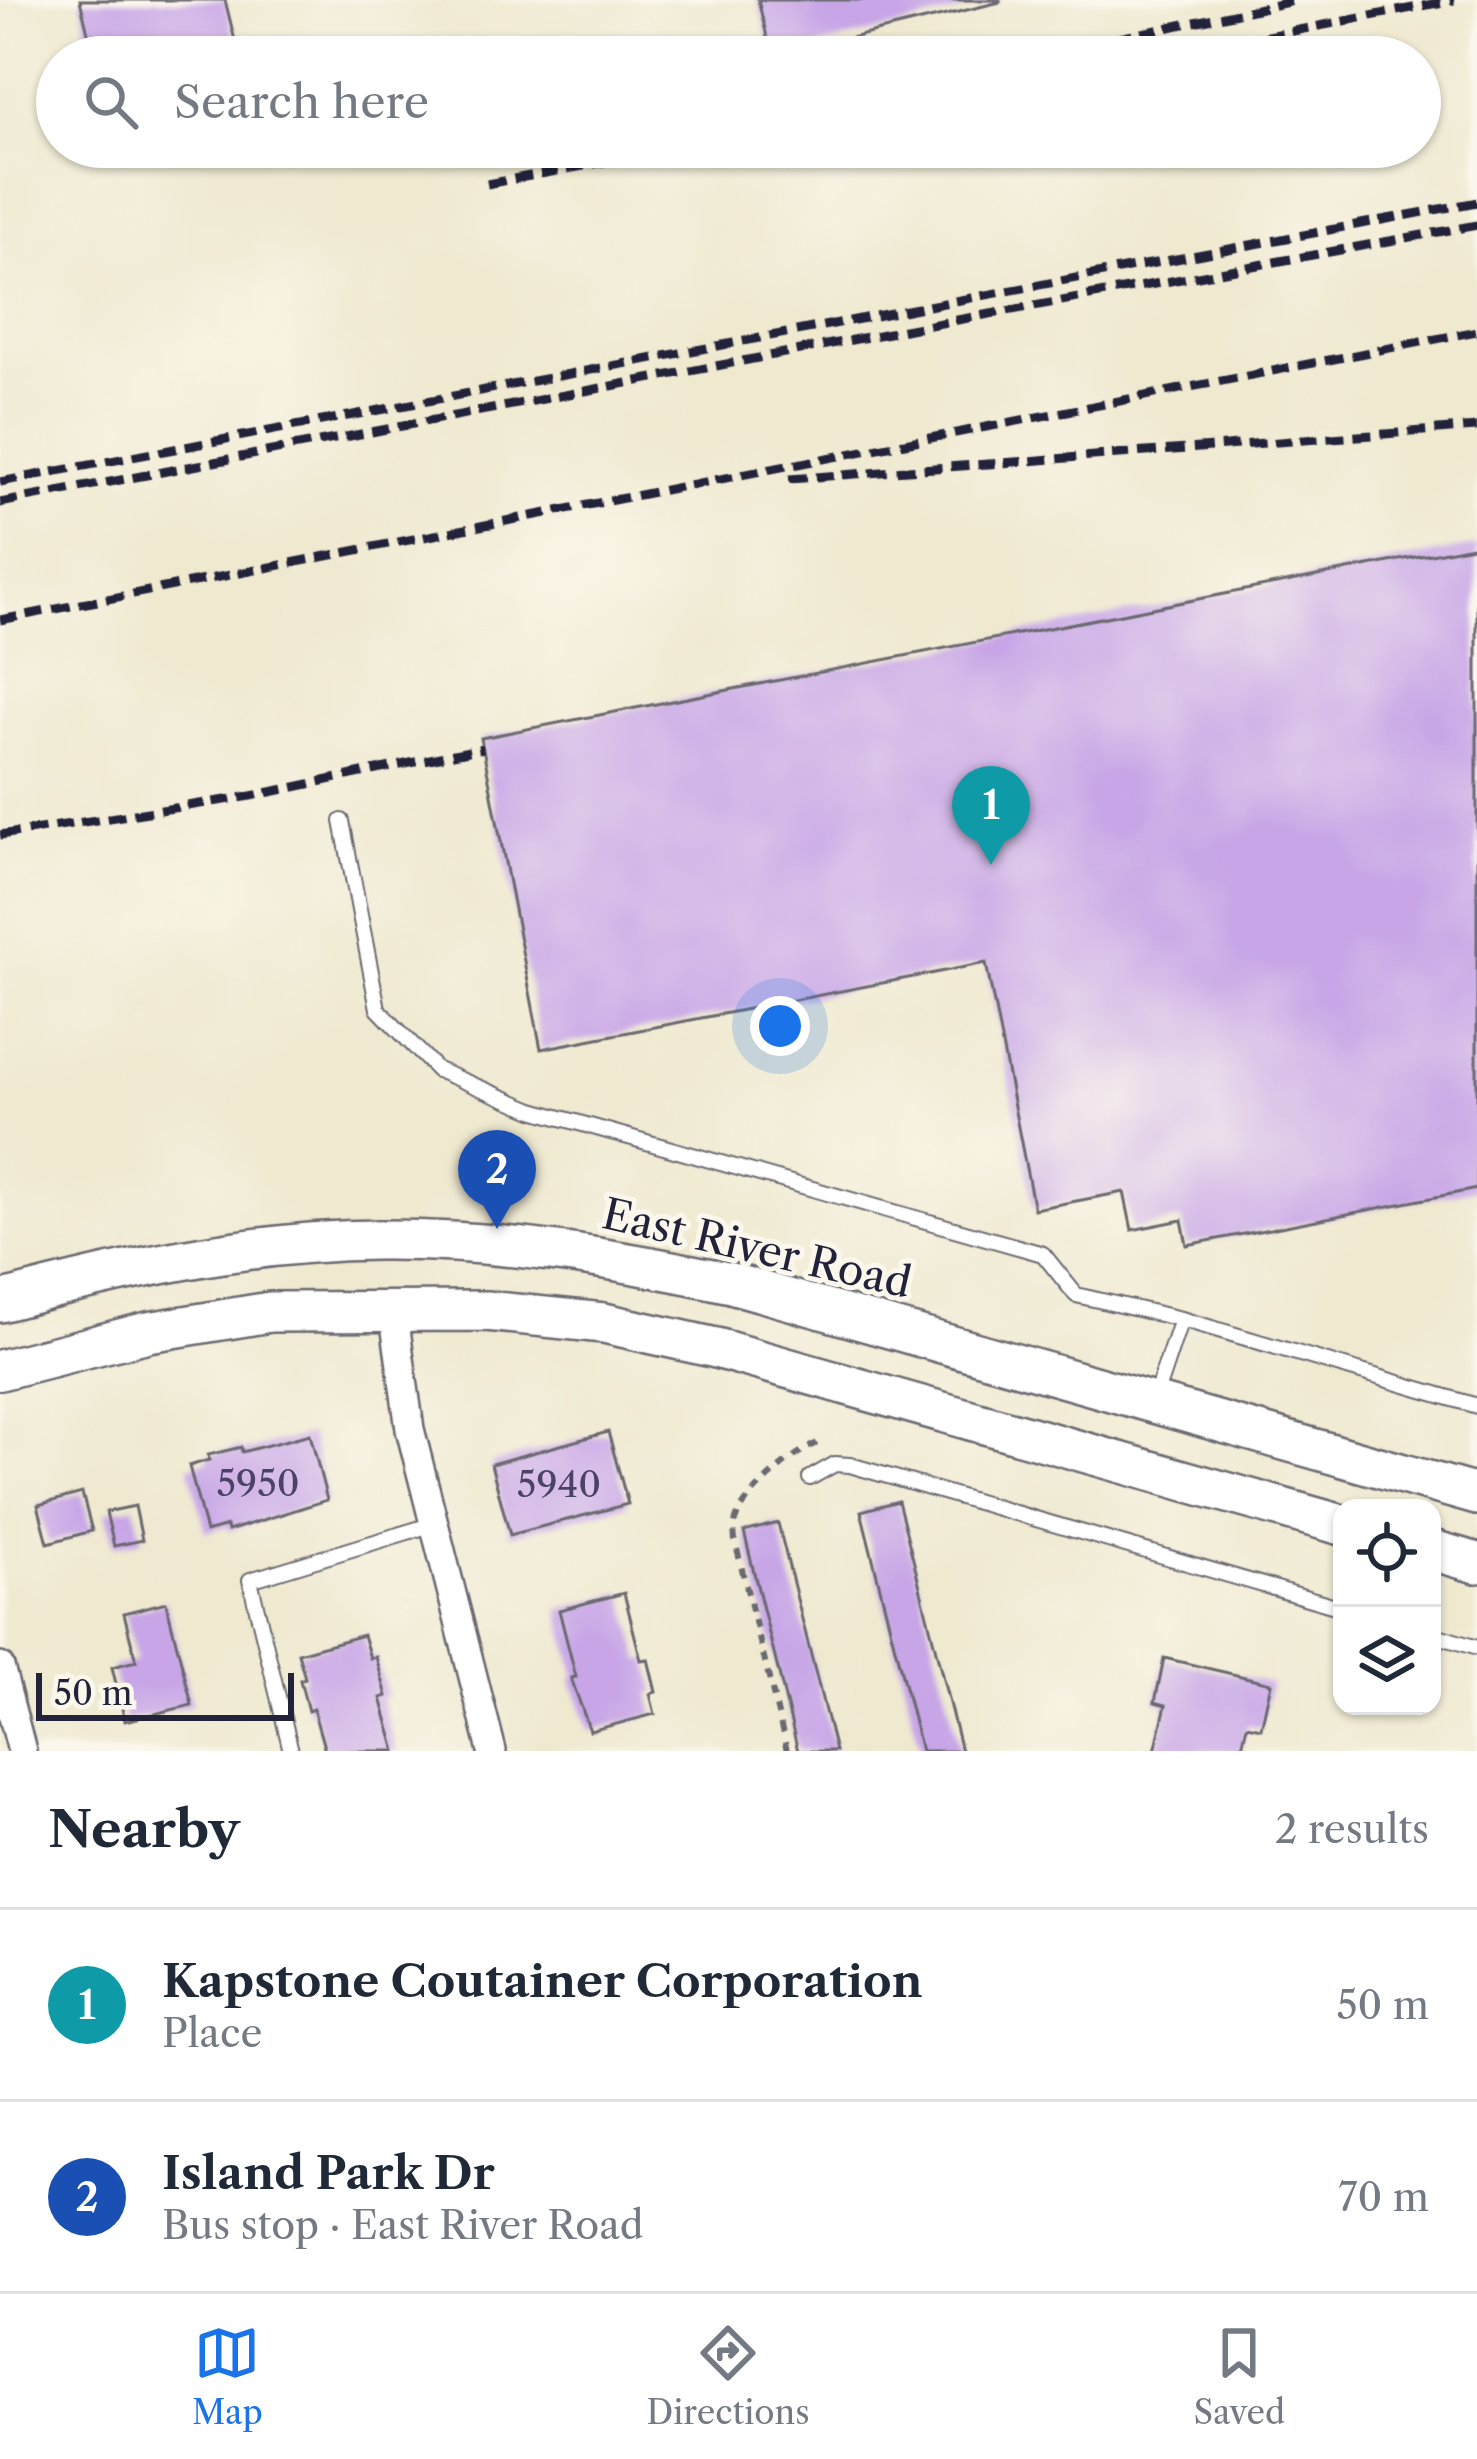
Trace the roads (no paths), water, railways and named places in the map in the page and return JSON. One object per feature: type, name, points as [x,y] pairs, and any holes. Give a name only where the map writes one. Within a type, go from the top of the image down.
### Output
[{"type":"main road","name":"East River Road","points":[[0,1302],[142,1265],[272,1247],[378,1240],[611,1257],[731,1283],[1477,1495]]},
{"type":"main road","points":[[0,1370],[148,1332],[270,1312],[486,1311],[627,1328],[716,1348],[1333,1522]]},
{"type":"main road","points":[[1441,1553],[1477,1563]]},
{"type":"street","points":[[393,1309],[410,1429],[492,1751]]},
{"type":"street","points":[[0,1667],[22,1751]]},
{"type":"lane","points":[[342,821],[378,1009],[436,1070],[532,1110],[1043,1254],[1076,1295],[1181,1318],[1477,1406]]},
{"type":"lane","points":[[1154,1402],[1181,1318]]},
{"type":"lane","points":[[810,1478],[835,1464],[850,1465],[1339,1607]]},
{"type":"lane","points":[[291,1751],[250,1580],[434,1524]]},
{"type":"lane","points":[[1441,1637],[1477,1648]]},
{"type":"railway","points":[[1128,36],[1299,0]]},
{"type":"railway","points":[[1267,36],[1454,0]]},
{"type":"railway","points":[[487,184],[573,168]]},
{"type":"railway","points":[[0,482],[1477,202]]},
{"type":"railway","points":[[0,503],[1477,225]]},
{"type":"railway","points":[[0,620],[1477,331]]},
{"type":"railway","points":[[789,479],[1477,427]]},
{"type":"railway","points":[[0,835],[251,796],[483,748]]},
{"type":"place","name":"Kapstone Coutainer Corporation","points":[[991,865]]},
{"type":"place","name":"Island Park Dr","points":[[497,1229]]}]
